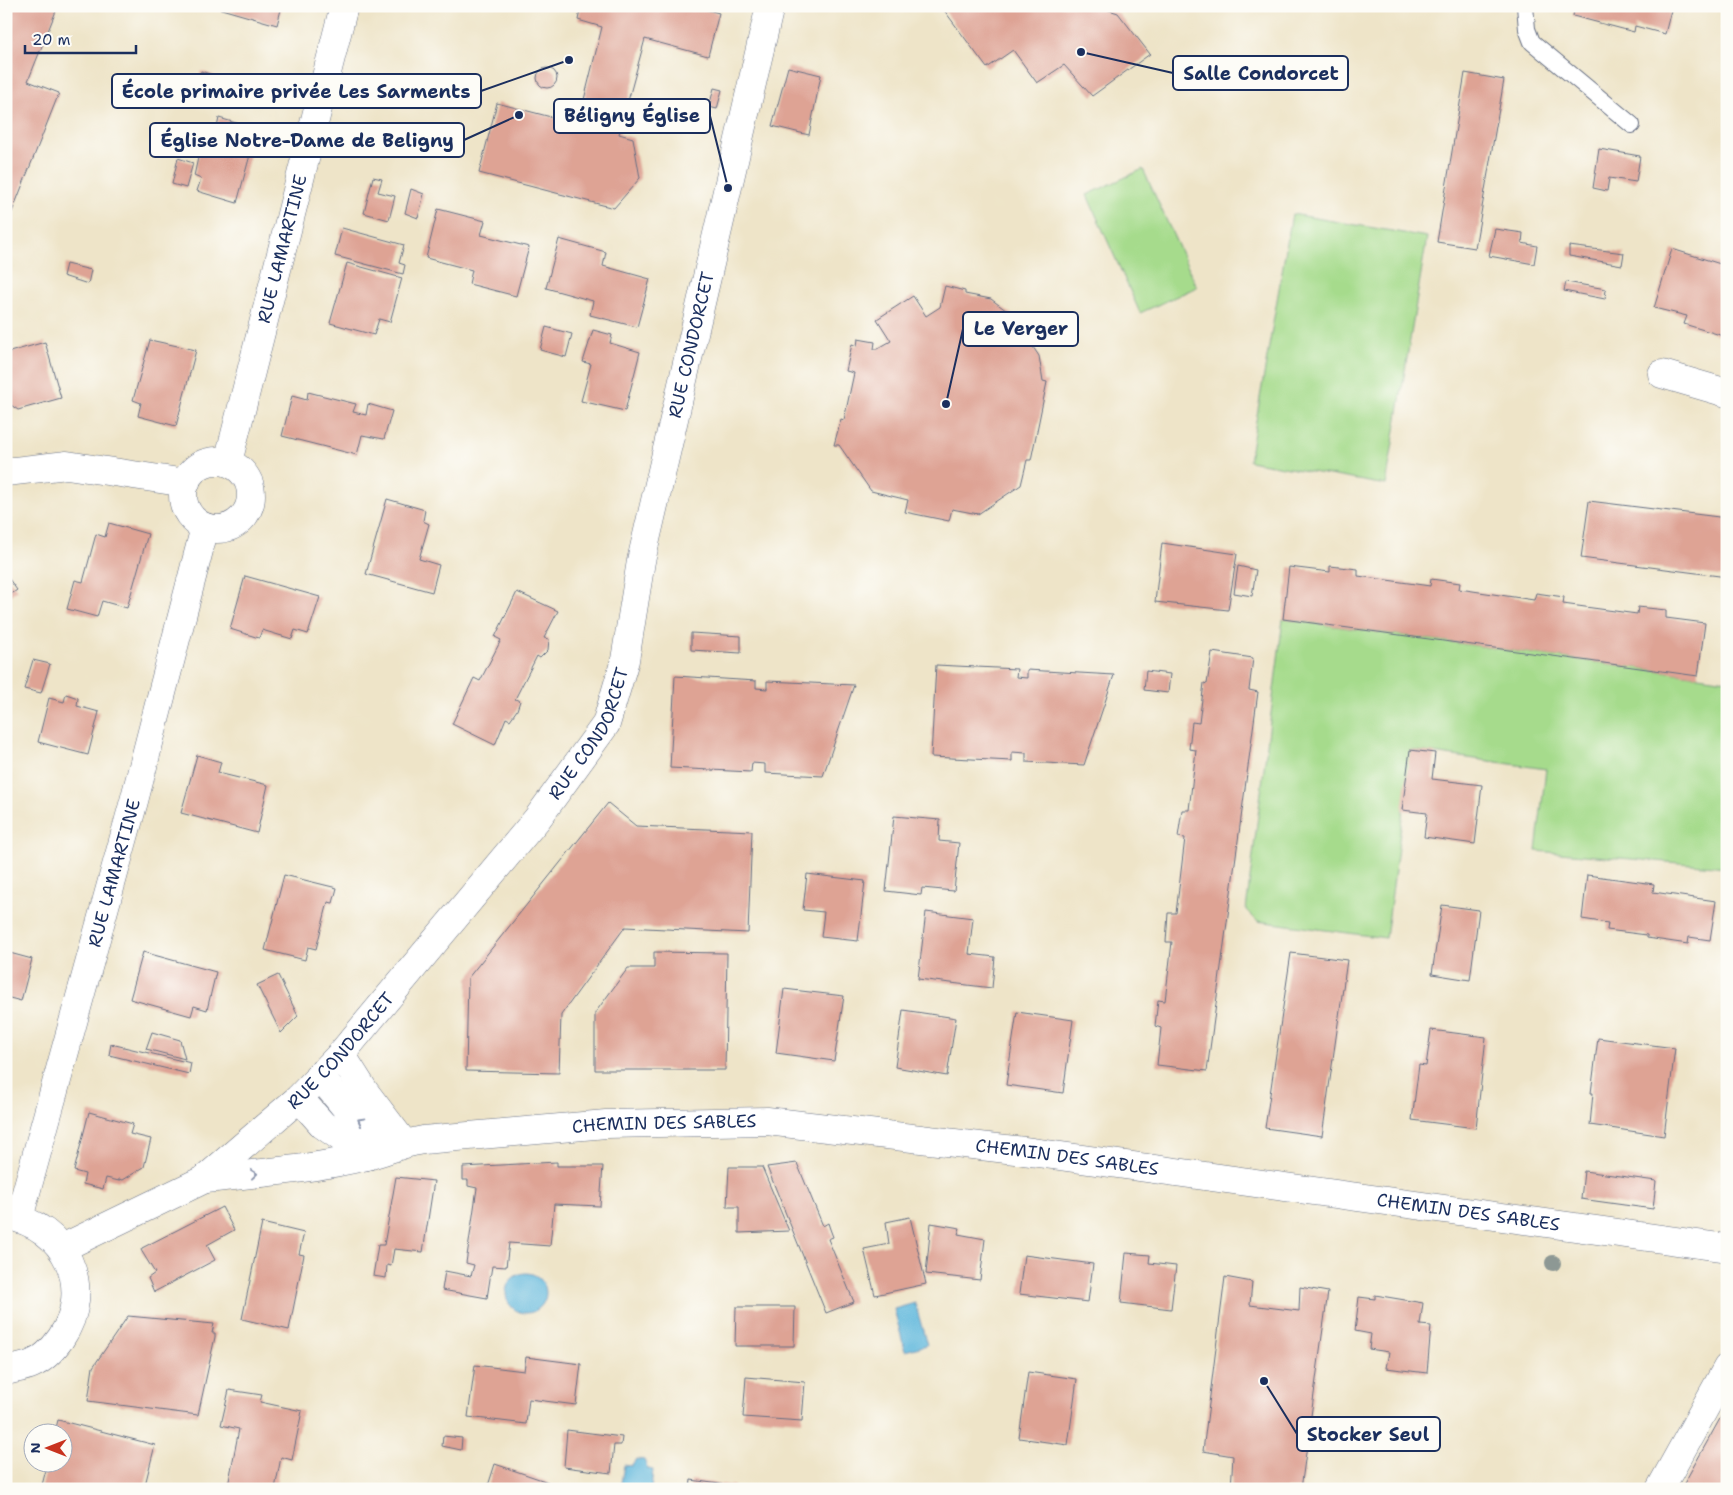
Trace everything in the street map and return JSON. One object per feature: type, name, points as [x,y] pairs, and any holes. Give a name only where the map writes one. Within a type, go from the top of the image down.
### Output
[{"type":"street","name":"RUE LAMARTINE","points":[[228,462],[344,6]]},
{"type":"street","name":"RUE CONDORCET","points":[[62,1248],[206,1179],[299,1098],[341,1054],[537,819],[606,724],[625,660],[641,562],[770,6]]},
{"type":"street","points":[[1662,374],[1727,393]]},
{"type":"street","points":[[218,460],[228,462],[238,467],[246,475],[250,485],[249,506],[244,516],[236,523],[216,529],[206,527],[196,522],[187,509],[183,494],[186,483],[191,474],[203,464],[218,460]]},
{"type":"street","points":[[6,472],[67,465],[186,483]]},
{"type":"street","name":"RUE LAMARTINE","points":[[13,1217],[134,800],[206,527]]},
{"type":"street","points":[[341,1054],[365,1092],[404,1143]]},
{"type":"street","points":[[319,1075],[354,1118],[404,1143]]},
{"type":"street","points":[[299,1098],[323,1125],[367,1156]]},
{"type":"street","name":"CHEMIN DES SABLES","points":[[206,1179],[274,1172],[367,1156],[404,1143],[606,1124],[767,1121],[1024,1151],[1727,1248]]},
{"type":"street","points":[[6,1371],[33,1364],[54,1348],[70,1325],[76,1300],[74,1272],[62,1248],[50,1235],[36,1225],[13,1217]]},
{"type":"street","points":[[1660,1489],[1727,1368]]},
{"type":"lane","points":[[1525,6],[1527,29],[1532,42],[1632,125]]},
{"type":"green space","points":[[1143,169],[1197,287],[1140,313],[1087,195]]},
{"type":"green space","points":[[1292,214],[1427,237],[1386,485],[1249,461]]},
{"type":"green space","points":[[1283,619],[1727,680],[1727,867],[1536,851],[1546,769],[1411,750],[1386,938],[1257,921],[1246,910]]},
{"type":"water","points":[[522,1273],[530,1273],[537,1276],[543,1282],[546,1293],[543,1304],[537,1310],[530,1313],[522,1313],[515,1310],[509,1304],[506,1297],[506,1289],[509,1282],[515,1276]]},
{"type":"water","points":[[915,1303],[927,1345],[905,1351],[894,1309]]},
{"type":"water","points":[[636,1459],[644,1460],[648,1469],[653,1470],[651,1489],[620,1489],[624,1465],[631,1466]]},
{"type":"building","points":[[6,6],[58,6],[28,81],[59,93],[6,227]]},
{"type":"building","points":[[211,6],[282,6],[277,25]]},
{"type":"building","points":[[581,6],[693,6],[719,13],[708,56],[645,39],[619,134],[633,138],[640,178],[614,208],[479,173],[497,103],[578,124],[602,27],[578,20]]},
{"type":"building","points":[[941,6],[1097,6],[1118,13],[1150,54],[1092,96],[1064,65],[1037,83],[1013,50],[987,68]]},
{"type":"building","points":[[1565,6],[1672,6],[1665,34],[1635,26],[1634,32],[1573,16],[1574,10]]},
{"type":"building","points":[[788,67],[821,75],[809,135],[772,126]]},
{"type":"building","points":[[547,68],[554,71],[557,78],[554,85],[547,88],[540,85],[537,78],[540,71]]},
{"type":"building","points":[[201,71],[230,81],[226,95],[197,86]]},
{"type":"building","points":[[1465,73],[1504,80],[1475,248],[1437,242]]},
{"type":"building","points":[[714,88],[722,90],[717,109],[709,107]]},
{"type":"building","points":[[219,118],[257,129],[237,203],[197,191],[201,179],[194,176],[199,153],[207,129],[216,132]]},
{"type":"building","points":[[1599,149],[1640,156],[1636,182],[1609,178],[1607,191],[1593,188]]},
{"type":"building","points":[[178,158],[193,163],[186,188],[172,184]]},
{"type":"building","points":[[373,177],[382,179],[378,192],[395,196],[389,220],[364,213]]},
{"type":"building","points":[[411,189],[424,194],[418,218],[405,213]]},
{"type":"building","points":[[438,209],[485,221],[481,235],[529,247],[516,296],[469,284],[472,270],[426,258]]},
{"type":"building","points":[[342,228],[404,245],[399,263],[405,265],[403,274],[335,256]]},
{"type":"building","points":[[1495,229],[1523,233],[1522,243],[1537,246],[1534,264],[1489,256]]},
{"type":"building","points":[[559,239],[606,252],[603,266],[650,279],[637,327],[590,315],[593,301],[546,288]]},
{"type":"building","points":[[1569,246],[1624,253],[1622,265],[1569,256]]},
{"type":"building","points":[[1672,249],[1727,266],[1727,337],[1684,324],[1687,316],[1654,308]]},
{"type":"building","points":[[347,263],[402,278],[390,322],[379,319],[374,335],[330,323]]},
{"type":"building","points":[[66,264],[91,270],[88,284],[63,276]]},
{"type":"building","points":[[1566,282],[1606,289],[1605,299],[1564,291]]},
{"type":"building","points":[[945,286],[965,291],[965,294],[991,299],[1011,314],[1039,356],[1043,381],[1047,382],[1031,460],[1027,460],[1021,485],[978,514],[952,509],[949,521],[905,512],[908,500],[871,491],[839,445],[834,445],[841,419],[844,420],[854,373],[846,371],[852,344],[857,346],[858,339],[875,342],[874,349],[877,349],[891,341],[877,319],[913,296],[926,316],[940,307]]},
{"type":"building","points":[[546,327],[572,334],[566,357],[540,350]]},
{"type":"building","points":[[593,330],[612,335],[610,343],[640,352],[625,411],[581,401],[591,364],[583,362]]},
{"type":"building","points":[[150,340],[196,350],[176,426],[138,416],[141,403],[133,400]]},
{"type":"building","points":[[45,342],[61,398],[18,410],[11,405],[6,407],[6,353]]},
{"type":"building","points":[[308,392],[356,404],[353,412],[366,415],[368,404],[392,411],[384,439],[362,435],[357,455],[282,436],[292,396],[307,400]]},
{"type":"building","points":[[387,499],[425,510],[423,521],[429,524],[419,559],[439,565],[432,592],[366,574]]},
{"type":"building","points":[[1589,501],[1727,518],[1727,577],[1581,558]]},
{"type":"building","points":[[109,523],[148,534],[127,608],[102,601],[97,617],[67,609],[75,580],[83,582],[96,534],[105,537]]},
{"type":"building","points":[[1162,543],[1237,554],[1228,610],[1155,602]]},
{"type":"building","points":[[1238,566],[1256,570],[1252,596],[1234,593]]},
{"type":"building","points":[[1330,566],[1358,569],[1358,576],[1430,586],[1431,579],[1460,583],[1459,589],[1534,600],[1536,593],[1564,597],[1563,604],[1637,614],[1638,607],[1666,610],[1666,618],[1705,623],[1698,676],[1283,619],[1289,567],[1330,572]]},
{"type":"building","points":[[6,575],[17,590],[6,598]]},
{"type":"building","points":[[245,576],[320,597],[308,634],[295,630],[292,639],[262,630],[259,638],[230,629]]},
{"type":"building","points":[[517,592],[558,611],[544,638],[549,639],[548,650],[540,658],[537,656],[515,699],[520,701],[517,710],[510,720],[506,718],[495,745],[452,724],[474,678],[480,681],[501,640],[495,637]]},
{"type":"building","points":[[691,633],[741,636],[741,653],[691,650]]},
{"type":"building","points":[[1212,652],[1253,658],[1249,690],[1258,692],[1207,1071],[1157,1065],[1161,1028],[1155,1026],[1158,1000],[1165,1001],[1172,942],[1166,942],[1168,913],[1176,913],[1185,838],[1178,837],[1182,810],[1189,810],[1196,750],[1189,749],[1192,722],[1199,723],[1204,683],[1207,684]]},
{"type":"building","points":[[33,660],[50,664],[41,693],[24,689]]},
{"type":"building","points":[[936,665],[1017,669],[1016,677],[1027,678],[1027,670],[1114,675],[1084,765],[1026,762],[1026,753],[1012,752],[1012,761],[931,757]]},
{"type":"building","points":[[1146,671],[1170,674],[1168,693],[1144,690]]},
{"type":"building","points":[[675,676],[756,681],[756,688],[767,689],[767,681],[854,685],[823,776],[765,773],[765,764],[752,763],[751,772],[670,768]]},
{"type":"building","points":[[66,694],[78,698],[77,706],[99,712],[88,755],[38,742],[49,698],[64,702]]},
{"type":"building","points":[[1410,750],[1435,753],[1432,779],[1482,785],[1475,844],[1424,837],[1427,813],[1402,810]]},
{"type":"building","points":[[197,755],[221,762],[218,773],[268,785],[257,833],[181,813]]},
{"type":"building","points":[[608,803],[636,826],[752,831],[748,933],[625,927],[561,1015],[559,1073],[466,1071],[468,978]]},
{"type":"building","points":[[894,816],[940,820],[939,841],[959,843],[954,891],[922,888],[921,895],[886,891]]},
{"type":"building","points":[[807,874],[865,881],[858,941],[821,937],[824,912],[803,910]]},
{"type":"building","points":[[284,875],[337,888],[333,903],[328,902],[316,949],[308,947],[305,960],[265,950]]},
{"type":"building","points":[[1587,875],[1654,884],[1653,892],[1716,901],[1710,940],[1689,937],[1688,944],[1647,938],[1647,935],[1607,930],[1608,923],[1582,919]]},
{"type":"building","points":[[1442,905],[1479,910],[1470,980],[1432,974]]},
{"type":"building","points":[[926,912],[973,918],[969,954],[995,957],[992,988],[918,979]]},
{"type":"building","points":[[6,952],[32,959],[21,1001],[6,997]]},
{"type":"building","points":[[143,952],[216,972],[207,1010],[194,1006],[191,1016],[130,999]]},
{"type":"building","points":[[654,952],[727,953],[725,1070],[595,1070],[595,1013],[628,968],[654,968]]},
{"type":"building","points":[[1291,953],[1347,960],[1322,1136],[1265,1128]]},
{"type":"building","points":[[278,975],[298,1016],[281,1033],[257,985]]},
{"type":"building","points":[[784,989],[844,996],[834,1061],[776,1053]]},
{"type":"building","points":[[903,1010],[956,1018],[947,1076],[895,1067]]},
{"type":"building","points":[[1017,1012],[1073,1020],[1063,1093],[1006,1085]]},
{"type":"building","points":[[1431,1030],[1486,1037],[1476,1128],[1412,1120],[1419,1065],[1426,1066]]},
{"type":"building","points":[[152,1032],[180,1040],[185,1059],[146,1049]]},
{"type":"building","points":[[1598,1038],[1675,1048],[1664,1136],[1590,1125],[1593,1093],[1591,1093]]},
{"type":"building","points":[[111,1044],[191,1063],[189,1074],[109,1055]]},
{"type":"building","points":[[89,1112],[133,1124],[130,1134],[151,1139],[144,1167],[123,1180],[106,1178],[103,1189],[83,1184],[85,1174],[74,1171]]},
{"type":"building","points":[[557,1162],[557,1166],[603,1166],[600,1206],[554,1204],[550,1246],[509,1243],[506,1267],[492,1266],[487,1298],[442,1290],[445,1271],[471,1276],[474,1265],[466,1263],[477,1188],[468,1186],[468,1180],[463,1180],[463,1167]]},
{"type":"building","points":[[797,1163],[823,1226],[828,1223],[833,1237],[828,1239],[854,1302],[826,1313],[767,1167]]},
{"type":"building","points":[[729,1167],[762,1167],[789,1231],[739,1233],[739,1207],[727,1207]]},
{"type":"building","points":[[1584,1171],[1656,1181],[1653,1209],[1581,1199]]},
{"type":"building","points":[[396,1177],[434,1181],[423,1252],[394,1249],[391,1266],[387,1265],[386,1278],[373,1276],[378,1245],[384,1245]]},
{"type":"building","points":[[222,1207],[234,1230],[207,1245],[215,1260],[154,1292],[148,1278],[155,1273],[141,1250],[142,1248]]},
{"type":"building","points":[[910,1217],[926,1284],[875,1295],[864,1249],[889,1244],[886,1222]]},
{"type":"building","points":[[262,1223],[304,1233],[299,1254],[304,1255],[289,1330],[242,1319]]},
{"type":"building","points":[[931,1223],[960,1228],[958,1234],[985,1239],[980,1280],[926,1274]]},
{"type":"building","points":[[1126,1253],[1150,1255],[1149,1263],[1176,1266],[1171,1309],[1121,1303]]},
{"type":"building","points":[[1024,1255],[1093,1264],[1088,1302],[1019,1294]]},
{"type":"building","points":[[1225,1277],[1252,1282],[1250,1305],[1299,1311],[1300,1287],[1328,1292],[1301,1489],[1231,1489],[1233,1456],[1203,1451]]},
{"type":"building","points":[[1375,1295],[1423,1303],[1420,1325],[1431,1326],[1427,1373],[1386,1368],[1389,1352],[1369,1349],[1371,1334],[1355,1331],[1359,1297],[1375,1299]]},
{"type":"building","points":[[736,1307],[795,1307],[794,1346],[735,1346]]},
{"type":"building","points":[[128,1316],[214,1324],[212,1333],[215,1333],[215,1337],[198,1415],[88,1401],[93,1367]]},
{"type":"building","points":[[526,1357],[581,1364],[576,1405],[529,1399],[526,1424],[468,1417],[475,1365],[524,1371]]},
{"type":"building","points":[[1028,1372],[1077,1379],[1068,1445],[1019,1438]]},
{"type":"building","points":[[746,1377],[805,1382],[802,1421],[743,1417]]},
{"type":"building","points":[[229,1390],[262,1395],[260,1402],[302,1411],[292,1460],[281,1457],[275,1489],[244,1489],[228,1486],[239,1429],[221,1425]]},
{"type":"building","points":[[1727,1406],[1727,1489],[1681,1489],[1706,1444]]},
{"type":"building","points":[[72,1424],[155,1445],[144,1489],[41,1489],[45,1472],[72,1472]]},
{"type":"building","points":[[567,1430],[622,1437],[621,1445],[614,1445],[611,1473],[564,1467]]},
{"type":"building","points":[[443,1436],[462,1438],[461,1450],[442,1446]]},
{"type":"building","points":[[495,1464],[548,1482],[545,1489],[487,1489]]},
{"type":"building","points":[[691,1480],[734,1486],[734,1489],[690,1489]]},
{"type":"place","name":"Salle Condorcet","points":[[1081,52]]},
{"type":"place","name":"École primaire privée Les Sarments","points":[[569,60]]},
{"type":"place","name":"Église Notre-Dame de Beligny","points":[[519,115]]},
{"type":"place","name":"Béligny Église","points":[[728,188]]},
{"type":"place","name":"Le Verger","points":[[946,404]]},
{"type":"place","name":"Stocker Seul","points":[[1264,1381]]}]
